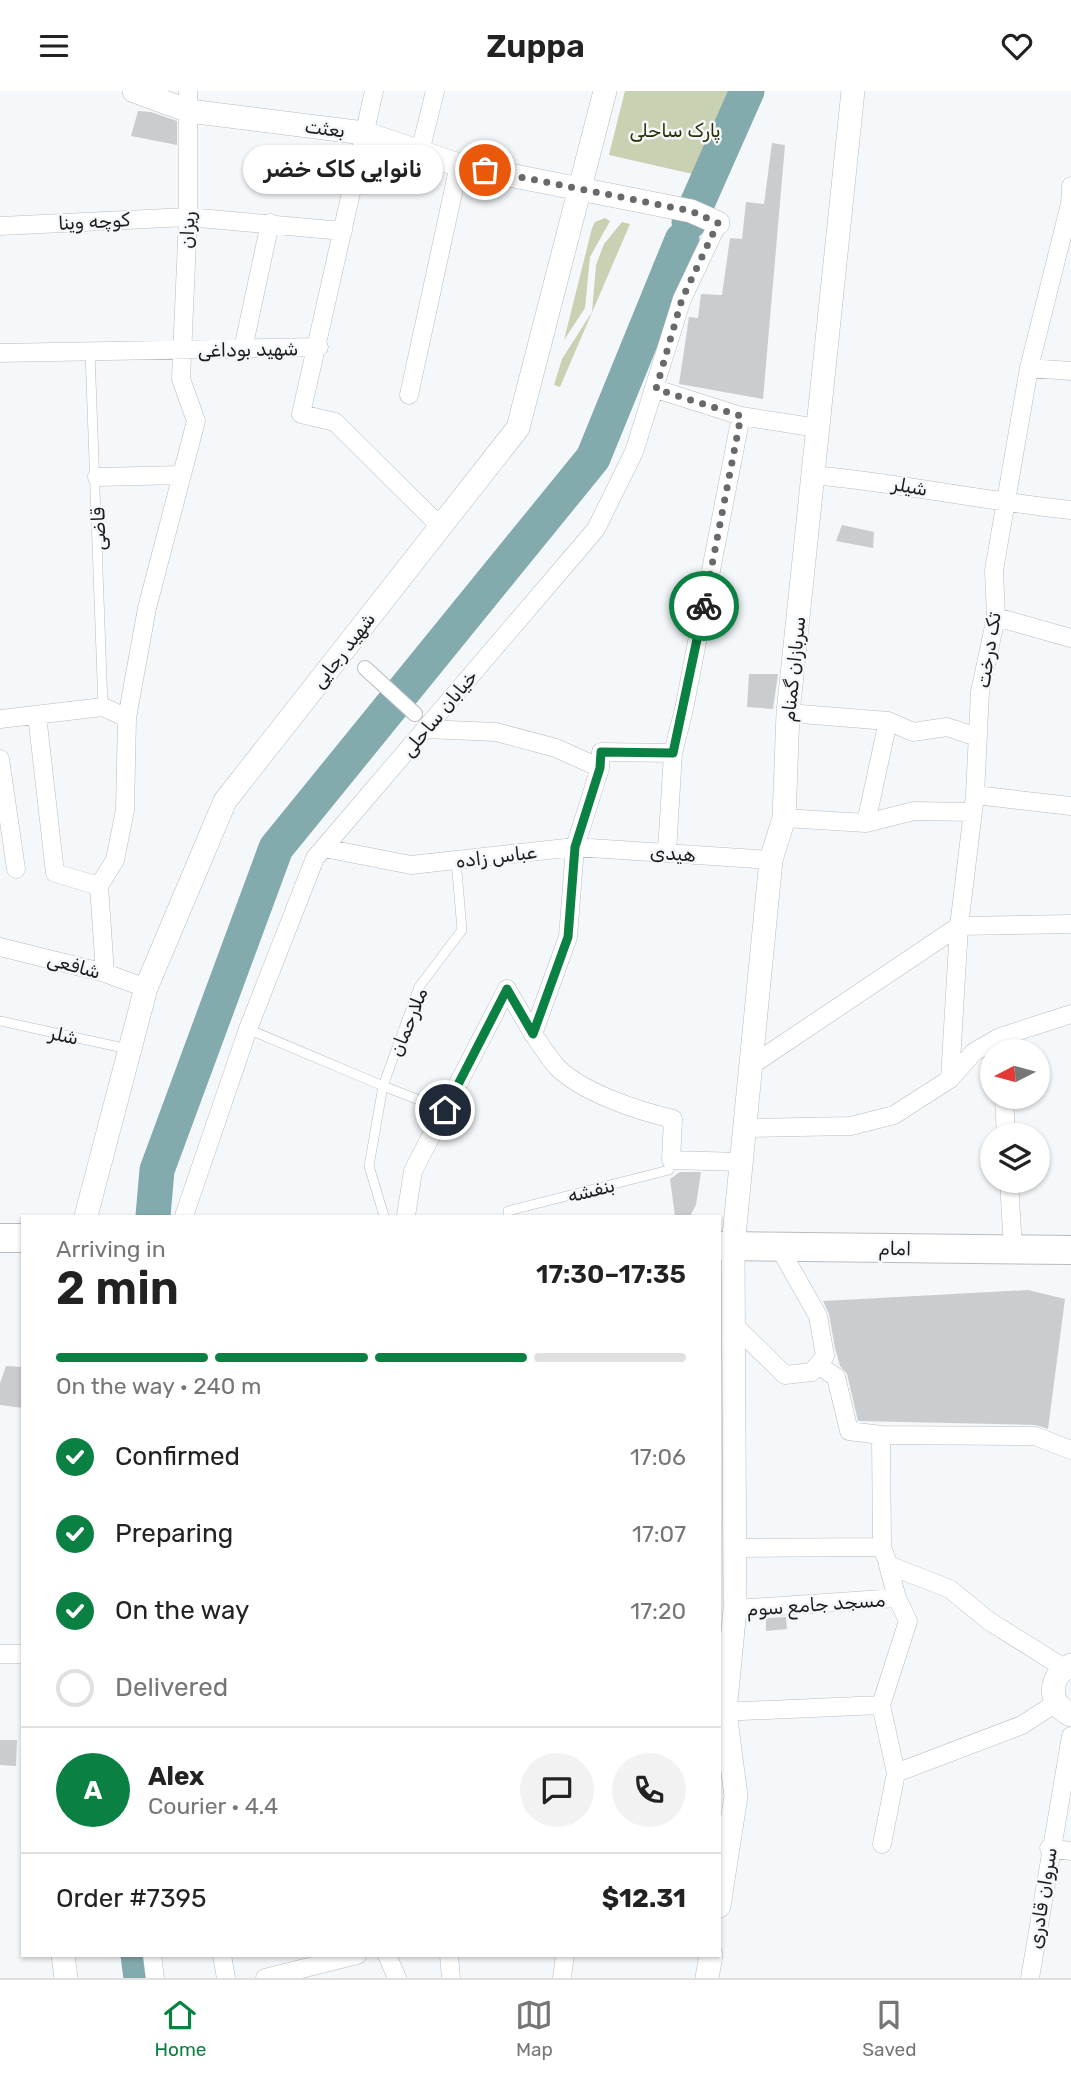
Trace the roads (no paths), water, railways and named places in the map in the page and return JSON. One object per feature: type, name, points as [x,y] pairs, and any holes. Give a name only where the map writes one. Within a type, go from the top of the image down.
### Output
[{"type":"main road","points":[[0,1238],[21,1238]]},
{"type":"main road","name":"امام","points":[[726,1246],[1071,1250]]},
{"type":"street","name":"بعثت","points":[[134,91],[364,133],[459,165],[582,187],[691,211],[718,223]]},
{"type":"street","name":"شهید بوداغی","points":[[0,353],[319,348],[374,91]]},
{"type":"street","points":[[420,152],[435,91]]},
{"type":"street","name":"شهید رجایی","points":[[86,1215],[146,988],[225,801],[519,428],[605,91]]},
{"type":"street","name":"سربازان گمنام","points":[[721,1893],[736,1796],[722,1712],[735,1609],[727,1452],[734,1325],[726,1246],[741,1162],[771,860],[784,818],[788,713],[853,91]]},
{"type":"street","name":"ریزان","points":[[99,886],[115,860],[125,810],[127,718],[147,608],[197,421],[181,379],[188,217],[189,101]]},
{"type":"street","points":[[409,395],[459,165]]},
{"type":"street","name":"تک درخت","points":[[950,1079],[958,926],[974,804],[977,737],[982,715],[980,692],[996,617],[994,571],[1029,368],[1070,204],[1071,186]]},
{"type":"street","name":"کوچه وینا","points":[[0,226],[188,217],[343,231]]},
{"type":"street","points":[[243,349],[270,223]]},
{"type":"street","name":"خیابان ساحلی","points":[[184,1215],[248,1029],[315,858],[420,722],[596,529],[634,452],[656,389],[682,299],[718,223]]},
{"type":"street","points":[[319,348],[301,414],[335,422],[440,527]]},
{"type":"street","points":[[1029,368],[1071,371]]},
{"type":"street","points":[[656,389],[741,416],[818,428]]},
{"type":"street","points":[[667,852],[673,753],[741,416]]},
{"type":"street","points":[[97,477],[181,475]]},
{"type":"street","name":"شیلر","points":[[813,475],[885,481],[1006,503],[1071,510]]},
{"type":"street","points":[[996,617],[1071,638]]},
{"type":"street","points":[[365,668],[420,722],[496,732],[556,748],[600,768]]},
{"type":"street","points":[[0,719],[103,707],[127,718]]},
{"type":"street","points":[[788,713],[888,721],[913,732],[947,727],[977,737]]},
{"type":"street","points":[[37,715],[55,873],[99,886],[105,973]]},
{"type":"street","points":[[866,823],[888,721]]},
{"type":"street","points":[[533,1034],[568,937],[575,847],[600,768],[601,752],[673,753]]},
{"type":"street","points":[[0,759],[16,869]]},
{"type":"street","points":[[784,818],[866,823],[914,811],[974,804],[1071,806]]},
{"type":"street","name":"عباس زاده","points":[[324,848],[411,865],[575,847]]},
{"type":"street","name":"هیدی","points":[[575,847],[771,860]]},
{"type":"street","points":[[749,1067],[958,926],[1071,924]]},
{"type":"street","name":"شافعی","points":[[0,947],[105,973],[146,988]]},
{"type":"street","points":[[406,1215],[413,1171],[507,989],[533,1034],[560,1070],[605,1096],[638,1110],[673,1119],[671,1160],[741,1162]]},
{"type":"street","points":[[1012,1039],[1071,1014]]},
{"type":"street","points":[[744,1128],[851,1126],[894,1115],[950,1079],[974,1052],[980,1050]]},
{"type":"street","points":[[1010,1193],[1013,1249]]},
{"type":"street","points":[[734,1325],[785,1375],[812,1372],[825,1356],[818,1315],[779,1247]]},
{"type":"street","points":[[818,1365],[836,1377],[849,1431],[881,1435],[1035,1436],[1071,1450]]},
{"type":"street","points":[[881,1435],[882,1547],[897,1598],[908,1621],[881,1705],[896,1773],[882,1844]]},
{"type":"street","points":[[730,1536],[882,1547]]},
{"type":"street","points":[[888,1565],[950,1589],[989,1621],[1067,1666],[1053,1688],[1063,1709],[896,1773]]},
{"type":"street","name":"مسجد جامع سوم","points":[[735,1609],[897,1598]]},
{"type":"street","points":[[0,1654],[21,1654]]},
{"type":"street","points":[[722,1712],[881,1705]]},
{"type":"street","name":"سروان قادری","points":[[1030,1978],[1049,1848],[1071,1736]]},
{"type":"street","points":[[1049,1848],[1071,1851]]},
{"type":"street","points":[[63,1957],[66,1978]]},
{"type":"street","points":[[152,1957],[155,1978]]},
{"type":"street","points":[[222,1957],[226,1978]]},
{"type":"street","points":[[265,1978],[349,1957]]},
{"type":"street","points":[[388,1957],[397,1978]]},
{"type":"street","points":[[449,1957],[451,1978]]},
{"type":"street","points":[[562,1978],[565,1957]]},
{"type":"street","points":[[707,1978],[711,1957]]},
{"type":"lane","name":"قاضی","points":[[90,352],[97,477],[103,707]]},
{"type":"lane","name":"ملارحمان","points":[[384,1215],[369,1166],[383,1086],[419,987],[462,930],[456,860]]},
{"type":"lane","name":"شلر","points":[[0,1021],[128,1049]]},
{"type":"lane","points":[[248,1029],[445,1110]]},
{"type":"lane","name":"بنفشه","points":[[508,1215],[508,1211],[669,1170],[671,1160]]},
{"type":"waterway","points":[[689,222],[747,91]]},
{"type":"waterway","points":[[153,1215],[157,1170],[276,848],[593,458],[682,240]]},
{"type":"waterway","points":[[138,1957],[141,1978]]},
{"type":"place","name":"نانوایی کاک خضر","points":[[485,170]]},
{"type":"park label","name":"پارک ساحلی","points":[[675,130]]}]
